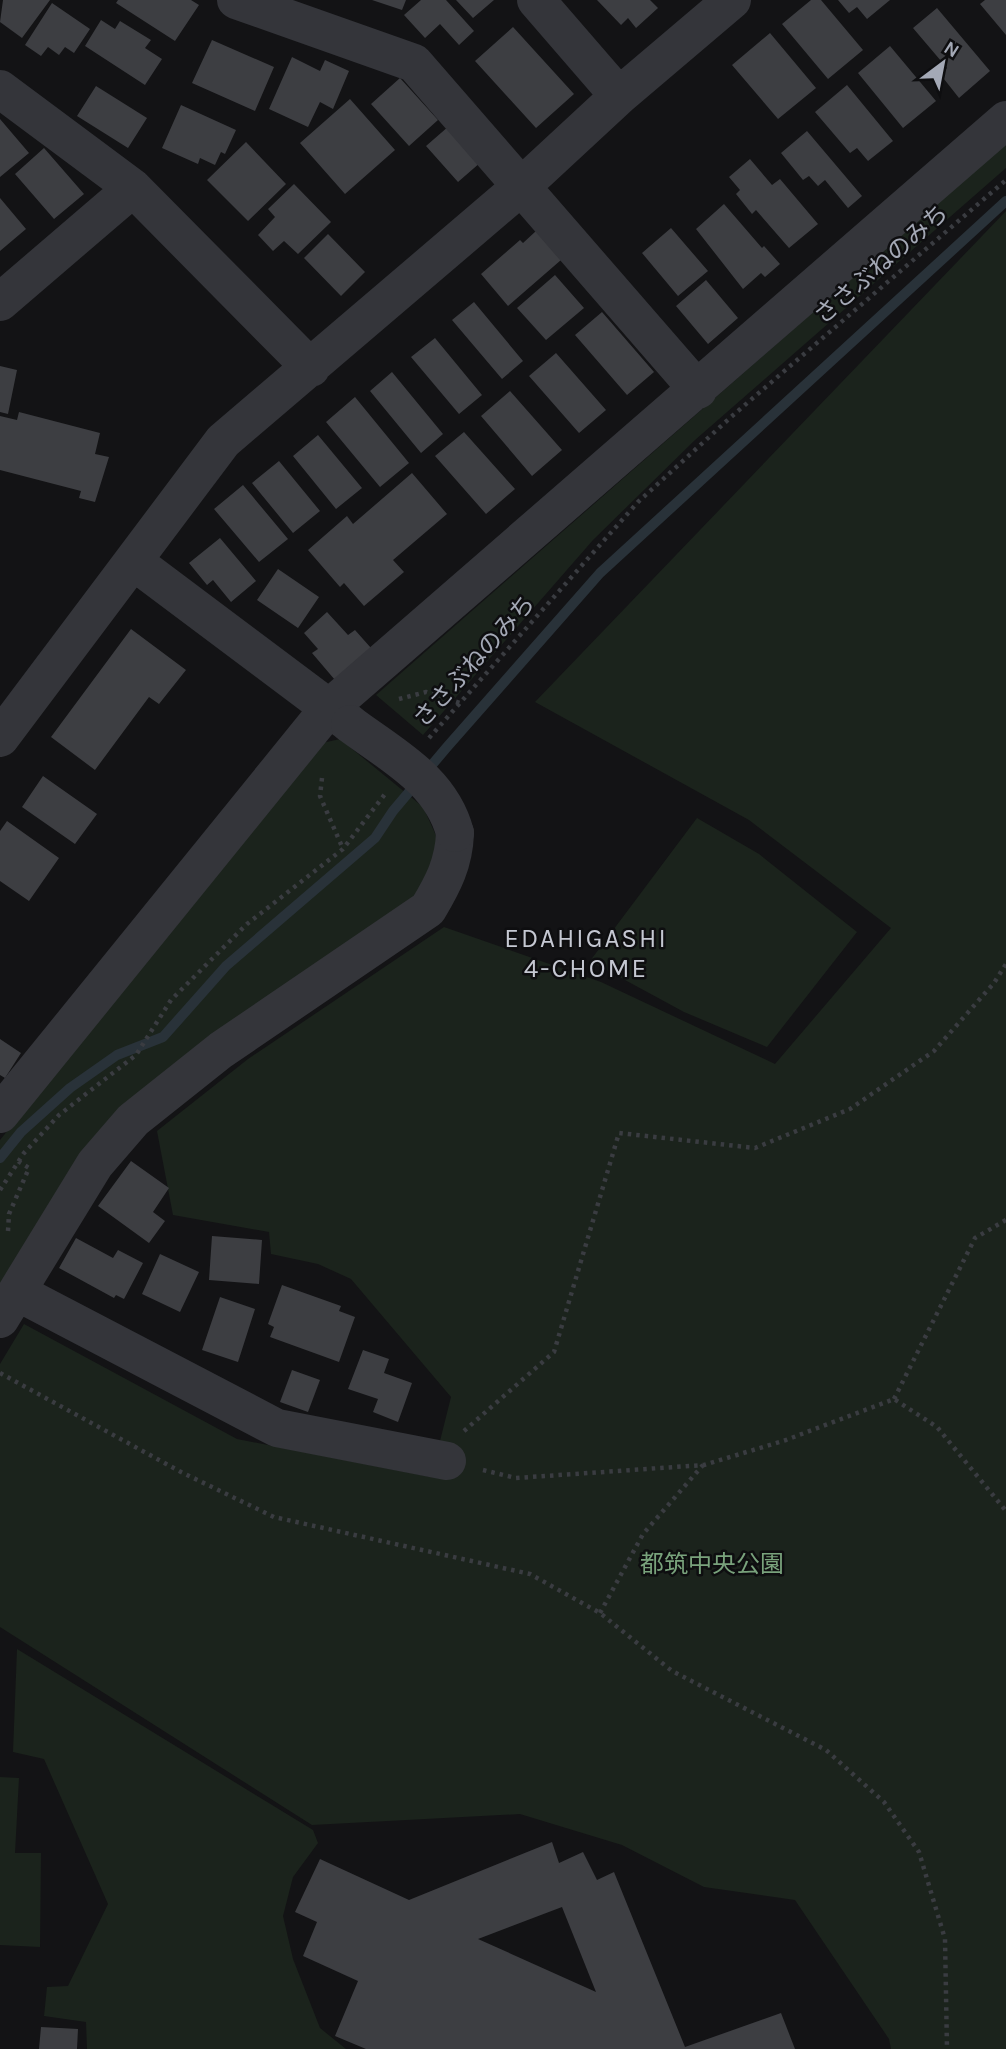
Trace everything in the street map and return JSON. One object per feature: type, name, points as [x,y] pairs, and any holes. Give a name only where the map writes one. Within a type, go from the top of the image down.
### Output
[{"type":"street","points":[[236,0],[414,63],[698,390]]},
{"type":"street","points":[[536,0],[619,96]]},
{"type":"street","points":[[0,738],[223,441],[523,186],[619,96],[732,0]]},
{"type":"street","points":[[0,89],[132,188],[311,368]]},
{"type":"street","points":[[0,1114],[340,716],[698,390],[1006,120]]},
{"type":"street","points":[[0,302],[132,188]]},
{"type":"street","points":[[133,561],[433,786],[450,813],[455,833],[454,852],[446,879],[428,909],[221,1050],[133,1120],[95,1164],[8,1305],[276,1428],[447,1461]]},
{"type":"path","name":"ささぶねのみち","points":[[423,746],[638,502],[1006,180]]},
{"type":"path","points":[[323,768],[320,796],[343,849]]},
{"type":"path","points":[[0,1190],[23,1152],[59,1115],[136,1055],[171,1000],[247,924],[343,849],[393,784]]},
{"type":"path","points":[[1006,964],[994,983],[934,1051],[850,1109],[755,1148],[619,1133],[554,1352],[460,1435],[447,1461],[516,1478],[704,1465],[786,1440],[894,1399],[975,1238],[1006,1220]]},
{"type":"path","points":[[0,1373],[181,1472],[274,1517],[530,1574],[600,1613],[672,1671],[826,1750],[884,1802],[919,1852],[945,1939],[947,2049]]},
{"type":"path","points":[[894,1399],[937,1427],[1006,1511]]},
{"type":"path","points":[[600,1613],[643,1534],[704,1465]]},
{"type":"green space","points":[[1006,143],[1006,168],[695,440],[593,540],[423,735],[376,695]]},
{"type":"green space","name":"都筑中央公園","points":[[1006,211],[1006,2049],[891,2049],[889,2039],[795,1900],[704,1887],[622,1845],[520,1814],[312,1825],[0,1627],[0,1364],[24,1324],[237,1439],[431,1477],[451,1397],[351,1279],[318,1264],[271,1254],[269,1232],[173,1215],[157,1131],[248,1059],[444,927],[601,982],[775,1064],[891,928],[749,820],[535,702]]},
{"type":"green space","points":[[340,739],[423,807],[439,842],[415,902],[151,1089],[0,1300],[0,1140],[318,744]]},
{"type":"green space","points":[[697,818],[759,854],[857,932],[767,1047],[684,1012],[590,961]]},
{"type":"green space","points":[[17,1649],[313,1830],[318,1843],[293,1877],[283,1916],[293,1959],[320,2028],[346,2049],[87,2049],[86,2022],[44,2016],[47,1987],[68,1986],[108,1904],[44,1759],[13,1752]]},
{"type":"green space","points":[[0,1777],[19,1778],[15,1853],[41,1853],[40,1947],[0,1945]]},
{"type":"building","points":[[3,0],[50,0],[22,38],[0,22]]},
{"type":"building","points":[[118,0],[191,0],[199,5],[175,41],[116,3]]},
{"type":"building","points":[[372,0],[406,0],[402,10]]},
{"type":"building","points":[[421,0],[446,0],[474,31],[459,45],[440,24],[425,38],[404,15]]},
{"type":"building","points":[[456,0],[494,0],[473,18]]},
{"type":"building","points":[[597,0],[650,0],[658,8],[636,28],[628,18],[621,25]]},
{"type":"building","points":[[811,0],[821,0],[863,50],[828,79],[782,24]]},
{"type":"building","points":[[838,0],[890,0],[867,19],[857,7],[849,13]]},
{"type":"building","points":[[985,0],[1006,0],[1006,35],[980,4]]},
{"type":"building","points":[[52,3],[90,29],[74,53],[65,47],[59,55],[48,47],[41,56],[25,45]]},
{"type":"building","points":[[937,8],[990,71],[959,98],[940,74],[947,68],[913,28]]},
{"type":"building","points":[[101,20],[115,29],[120,21],[151,40],[145,48],[162,59],[145,85],[85,46]]},
{"type":"building","points":[[513,27],[574,94],[536,128],[475,61]]},
{"type":"building","points":[[770,33],[816,88],[778,119],[732,65]]},
{"type":"building","points":[[212,40],[274,67],[255,111],[192,83]]},
{"type":"building","points":[[890,46],[936,101],[903,128],[858,73]]},
{"type":"building","points":[[292,57],[320,71],[325,60],[349,71],[333,109],[320,102],[308,127],[269,109]]},
{"type":"building","points":[[400,78],[438,120],[409,146],[371,104]]},
{"type":"building","points":[[847,85],[893,141],[868,161],[857,148],[850,153],[815,112]]},
{"type":"building","points":[[96,86],[147,118],[128,148],[77,116]]},
{"type":"building","points":[[350,99],[395,150],[345,194],[300,143]]},
{"type":"building","points":[[181,105],[236,130],[225,154],[221,152],[215,165],[200,158],[198,164],[162,148]]},
{"type":"building","points":[[0,119],[29,153],[0,177]]},
{"type":"building","points":[[449,126],[481,162],[458,182],[426,146]]},
{"type":"building","points":[[807,131],[862,196],[848,208],[825,180],[818,186],[809,176],[803,180],[781,153]]},
{"type":"building","points":[[246,142],[286,184],[248,221],[207,180]]},
{"type":"building","points":[[44,148],[84,194],[54,219],[15,174]]},
{"type":"building","points":[[750,159],[772,185],[780,179],[818,224],[789,248],[756,210],[752,214],[736,194],[740,190],[729,177]]},
{"type":"building","points":[[294,184],[331,222],[298,254],[284,241],[273,251],[258,235],[275,217],[268,209]]},
{"type":"building","points":[[0,198],[26,229],[0,251]]},
{"type":"building","points":[[724,204],[762,248],[764,246],[780,264],[765,277],[761,273],[743,289],[696,229]]},
{"type":"building","points":[[671,228],[708,271],[678,296],[642,253]]},
{"type":"building","points":[[536,231],[561,260],[508,306],[481,274],[520,240],[523,243]]},
{"type":"building","points":[[328,234],[365,272],[341,296],[304,258]]},
{"type":"building","points":[[555,275],[584,308],[546,340],[517,308]]},
{"type":"building","points":[[706,280],[738,318],[708,344],[676,306]]},
{"type":"building","points":[[474,302],[523,361],[502,379],[452,320]]},
{"type":"building","points":[[602,312],[654,372],[627,395],[575,335]]},
{"type":"building","points":[[435,338],[482,395],[459,414],[411,357]]},
{"type":"building","points":[[556,353],[606,410],[579,433],[529,376]]},
{"type":"building","points":[[0,366],[17,370],[8,414],[0,412]]},
{"type":"building","points":[[392,372],[443,434],[421,453],[370,391]]},
{"type":"building","points":[[510,391],[562,450],[532,476],[481,416]]},
{"type":"building","points":[[355,397],[409,463],[380,487],[326,422]]},
{"type":"building","points":[[19,412],[100,433],[95,454],[109,457],[95,502],[79,498],[81,491],[0,470],[0,416],[17,420]]},
{"type":"building","points":[[464,432],[515,489],[486,514],[435,456]]},
{"type":"building","points":[[318,435],[362,488],[336,509],[293,456]]},
{"type":"building","points":[[279,461],[320,511],[293,533],[252,483]]},
{"type":"building","points":[[412,473],[447,514],[393,560],[404,572],[364,606],[344,583],[340,587],[308,550],[347,516],[353,524]]},
{"type":"building","points":[[243,485],[288,539],[259,562],[214,509]]},
{"type":"building","points":[[220,538],[256,581],[231,602],[213,580],[207,585],[189,563]]},
{"type":"building","points":[[278,569],[319,597],[298,628],[257,600]]},
{"type":"building","points":[[327,612],[348,635],[355,630],[371,648],[335,680],[312,653],[318,649],[304,633]]},
{"type":"building","points":[[131,629],[186,670],[159,704],[149,697],[95,770],[51,737]]},
{"type":"building","points":[[43,776],[97,814],[75,844],[22,807]]},
{"type":"building","points":[[7,821],[59,858],[29,901],[0,881],[0,831]]},
{"type":"building","points":[[0,1039],[21,1053],[5,1078],[0,1075]]},
{"type":"building","points":[[131,1161],[169,1188],[153,1212],[165,1221],[149,1243],[98,1206]]},
{"type":"building","points":[[212,1236],[262,1240],[259,1284],[209,1280]]},
{"type":"building","points":[[76,1238],[113,1258],[118,1250],[143,1263],[124,1299],[116,1295],[114,1298],[59,1268]]},
{"type":"building","points":[[160,1254],[199,1272],[180,1312],[142,1294]]},
{"type":"building","points":[[282,1285],[341,1306],[339,1311],[355,1317],[339,1362],[270,1337],[274,1327],[268,1324]]},
{"type":"building","points":[[220,1297],[255,1309],[238,1362],[202,1350]]},
{"type":"building","points":[[363,1350],[389,1359],[384,1373],[412,1383],[398,1422],[373,1412],[378,1399],[348,1389]]},
{"type":"building","points":[[292,1370],[320,1380],[308,1412],[280,1402]]},
{"type":"building","points":[[552,1842],[559,1863],[583,1852],[597,1880],[614,1872],[685,2047],[781,2013],[795,2049],[366,2049],[335,2036],[358,1981],[303,1956],[317,1922],[295,1912],[320,1859],[409,1900]],"holes":[[[562,1907],[596,1992],[478,1939]]]},
{"type":"building","points":[[41,2027],[78,2029],[77,2049],[39,2049]]},
{"type":"waterway","points":[[0,1158],[21,1132],[70,1088],[117,1055],[163,1037],[226,966],[375,838],[393,811],[447,747],[600,573],[1006,201]]},
{"type":"district","name":"EDAHIGASHI 4-CHOME","points":[[586,953]]}]
